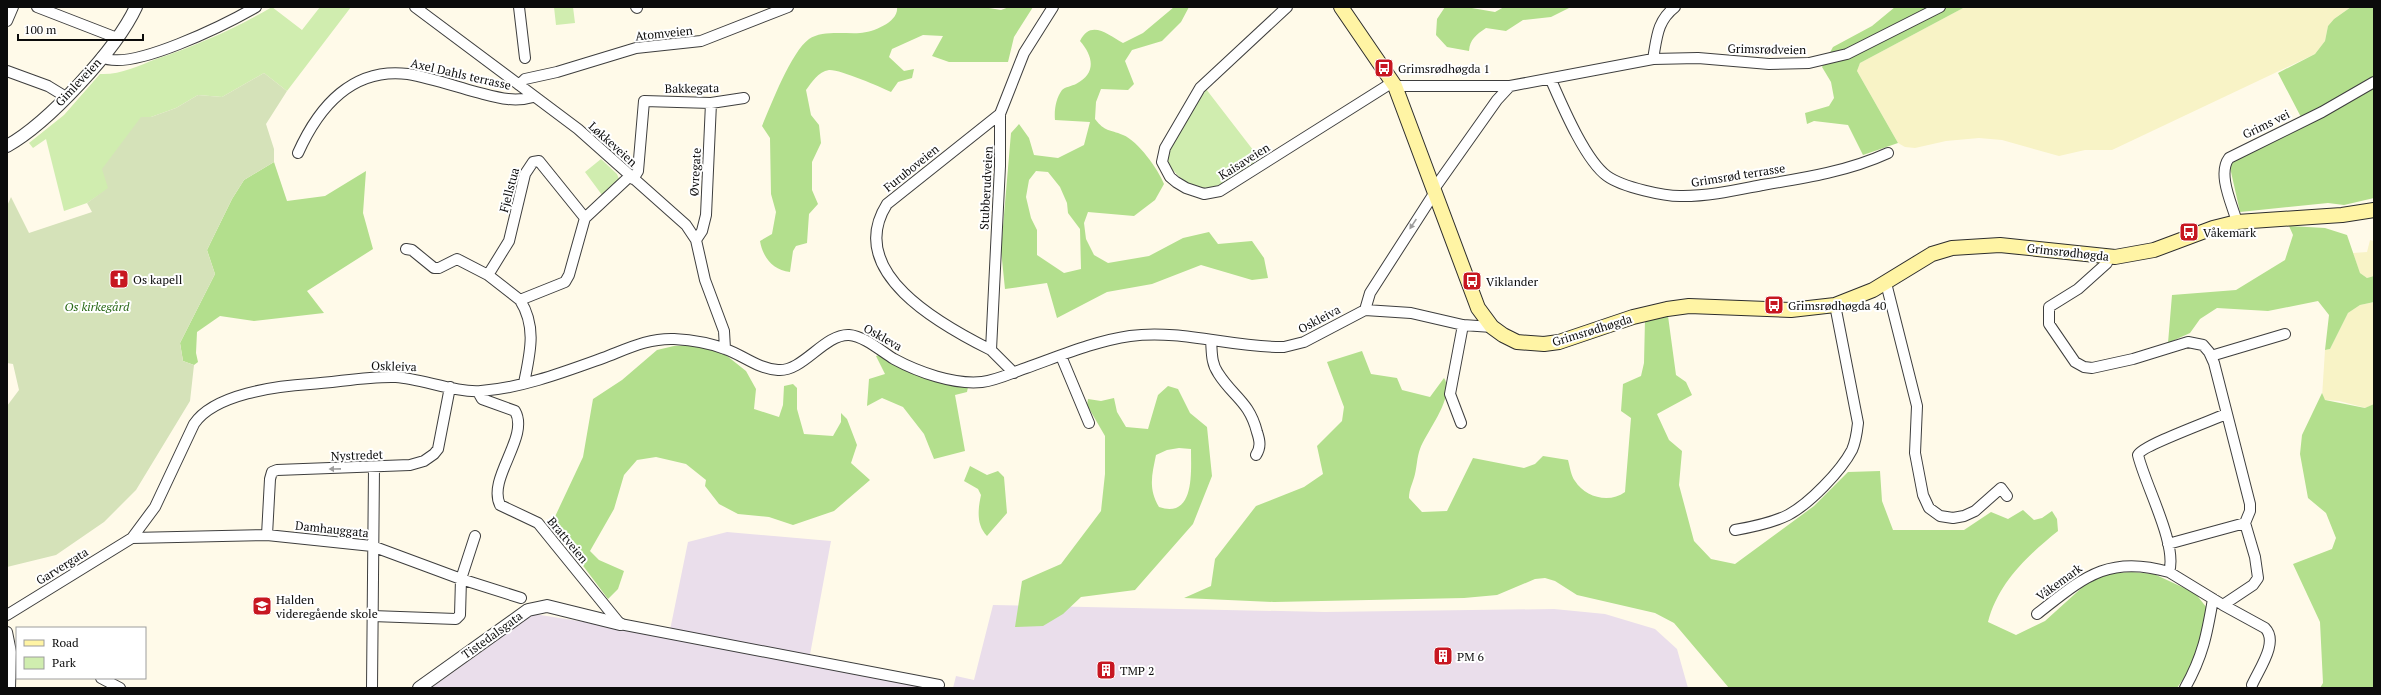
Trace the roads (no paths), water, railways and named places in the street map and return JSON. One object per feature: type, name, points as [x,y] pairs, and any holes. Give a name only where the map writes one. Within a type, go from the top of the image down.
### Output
[{"type":"main road","name":"Grimsrødhøgda","points":[[1341,7],[1394,84],[1478,308],[1492,327],[1517,342],[1544,344],[1560,342],[1633,316],[1689,306],[1791,310],[1835,305],[1886,283],[1932,254],[1959,247],[2014,246],[2107,257],[2154,250],[2213,228],[2237,222],[2342,215],[2374,210]]},
{"type":"street","points":[[7,21],[13,7]]},
{"type":"street","points":[[37,7],[117,38]]},
{"type":"street","name":"Gimleveien","points":[[7,146],[22,138],[66,97],[117,38],[136,7]]},
{"type":"street","points":[[102,57],[114,62],[148,54],[218,27],[256,7]]},
{"type":"street","name":"Løkkeveien","points":[[415,7],[533,97],[578,129],[631,178],[672,211],[696,240],[706,280],[724,331],[725,349]]},
{"type":"street","points":[[519,7],[525,58]]},
{"type":"street","name":"Atomveien","points":[[519,85],[525,79],[558,72],[636,48],[689,44],[711,39],[788,7]]},
{"type":"street","name":"Stubberudveien","points":[[991,350],[1000,166],[1000,114],[1024,53],[1053,7]]},
{"type":"street","name":"Kaisaveien","points":[[1287,7],[1200,88],[1165,148],[1162,162],[1170,177],[1176,182],[1186,188],[1204,194],[1220,191],[1394,84]]},
{"type":"street","points":[[1653,59],[1658,32],[1665,15],[1675,7]]},
{"type":"street","name":"Grimsrødveien","points":[[1394,84],[1510,86],[1551,80],[1653,59],[1698,58],[1769,64],[1822,61],[1847,54],[1870,44],[1940,7]]},
{"type":"street","points":[[7,72],[48,86],[66,97]]},
{"type":"street","name":"Axel Dahls terrasse","points":[[298,153],[304,138],[322,112],[337,95],[354,82],[372,76],[391,73],[409,74],[503,98],[520,101],[533,97]]},
{"type":"street","name":"Grimsrød terrasse","points":[[1551,80],[1580,140],[1598,166],[1607,176],[1635,187],[1682,196],[1706,195],[1848,168],[1888,152]]},
{"type":"street","name":"Grims vei","points":[[2237,222],[2224,175],[2225,164],[2229,158],[2322,112],[2374,82]]},
{"type":"street","points":[[1492,327],[1463,325],[1411,313],[1365,310],[1370,293],[1434,190],[1497,100],[1510,86]]},
{"type":"street","name":"Bakkegata","points":[[631,178],[638,171],[642,104],[646,101],[711,103],[744,98]]},
{"type":"street","name":"Øvregate","points":[[696,240],[702,231],[706,215],[711,103]]},
{"type":"street","name":"Furuboveien","points":[[991,350],[971,340],[908,297],[897,286],[878,256],[875,237],[880,215],[887,204],[1000,114]]},
{"type":"street","name":"Fjellstua","points":[[488,275],[509,241],[525,174],[533,162],[539,161],[585,218]]},
{"type":"street","points":[[520,300],[565,282],[585,218],[631,178]]},
{"type":"street","points":[[406,249],[412,250],[434,268],[440,268],[457,259],[488,275],[520,300],[527,310],[532,335],[524,383]]},
{"type":"street","points":[[2107,257],[2107,263],[2090,281],[2051,304],[2047,311],[2049,324],[2075,362],[2092,368],[2133,359],[2188,342],[2203,345],[2211,356],[2250,504],[2250,511],[2245,523],[2255,557],[2258,578],[2253,585],[2223,605]]},
{"type":"street","points":[[1886,283],[1917,406],[1915,454],[1923,495],[1929,508],[1940,516],[1953,518],[1974,511],[2001,488],[2007,496]]},
{"type":"street","points":[[1735,530],[1757,526],[1788,515],[1830,478],[1852,449],[1856,439],[1858,423],[1835,305]]},
{"type":"street","name":"Oskleiva","points":[[1014,373],[1061,356],[1127,337],[1147,334],[1161,334],[1284,347],[1304,342],[1365,310]]},
{"type":"street","points":[[1461,423],[1450,394],[1463,325]]},
{"type":"street","points":[[2211,356],[2285,334]]},
{"type":"street","name":"Oskleva","points":[[725,349],[755,364],[779,371],[799,362],[835,338],[847,335],[861,339],[899,361],[919,370],[954,380],[982,382],[1014,373]]},
{"type":"street","name":"Oskleiva","points":[[132,538],[155,507],[194,424],[203,414],[217,405],[263,390],[286,386],[366,378],[395,377],[478,392],[524,383],[584,365],[651,340],[690,340],[725,349]]},
{"type":"street","points":[[1211,340],[1212,359],[1218,373],[1246,405],[1254,420],[1261,445],[1256,456]]},
{"type":"street","points":[[991,350],[1014,373]]},
{"type":"street","points":[[1061,356],[1089,423]]},
{"type":"street","name":"Nystredet","points":[[267,535],[270,475],[278,470],[410,466],[434,454],[440,441],[450,386]]},
{"type":"street","name":"Brattveien","points":[[478,392],[482,399],[515,411],[518,417],[517,429],[497,493],[500,505],[538,523],[620,624]]},
{"type":"street","points":[[2169,572],[2171,562],[2168,544],[2138,459],[2138,452],[2154,443],[2226,414]]},
{"type":"street","points":[[372,688],[372,546],[374,468]]},
{"type":"street","points":[[2168,544],[2245,523]]},
{"type":"street","name":"Damhauggata","points":[[132,538],[267,535],[372,546],[461,579],[521,598]]},
{"type":"street","points":[[372,616],[456,619],[460,615],[461,579],[474,536]]},
{"type":"street","name":"Garvergata","points":[[7,615],[132,538]]},
{"type":"street","name":"Våkemark","points":[[2036,614],[2099,570],[2129,567],[2169,572],[2223,605],[2265,628],[2270,633],[2271,642],[2252,684]]},
{"type":"street","points":[[2185,688],[2200,660],[2206,643],[2213,599]]},
{"type":"street","name":"Tistedalsgata","points":[[418,688],[528,610],[547,606],[620,624]]},
{"type":"street","points":[[620,624],[939,685]]},
{"type":"street","points":[[7,632],[14,653],[10,688]]},
{"type":"street","points":[[103,679],[120,688]]},
{"type":"place","name":"Grimsrødhøgda 1","points":[[1384,68]]},
{"type":"place","name":"Våkemark","points":[[2189,232]]},
{"type":"place","name":"Os kapell","points":[[119,279]]},
{"type":"place","name":"Viklander","points":[[1472,281]]},
{"type":"place","name":"Grimsrødhøgda 40","points":[[1774,305]]},
{"type":"place","name":"Halden videregående skole","points":[[262,606]]},
{"type":"place","name":"PM 6","points":[[1443,656]]},
{"type":"place","name":"TMP 2","points":[[1106,670]]},
{"type":"park label","name":"Os kirkegård","points":[[97,306]]}]
